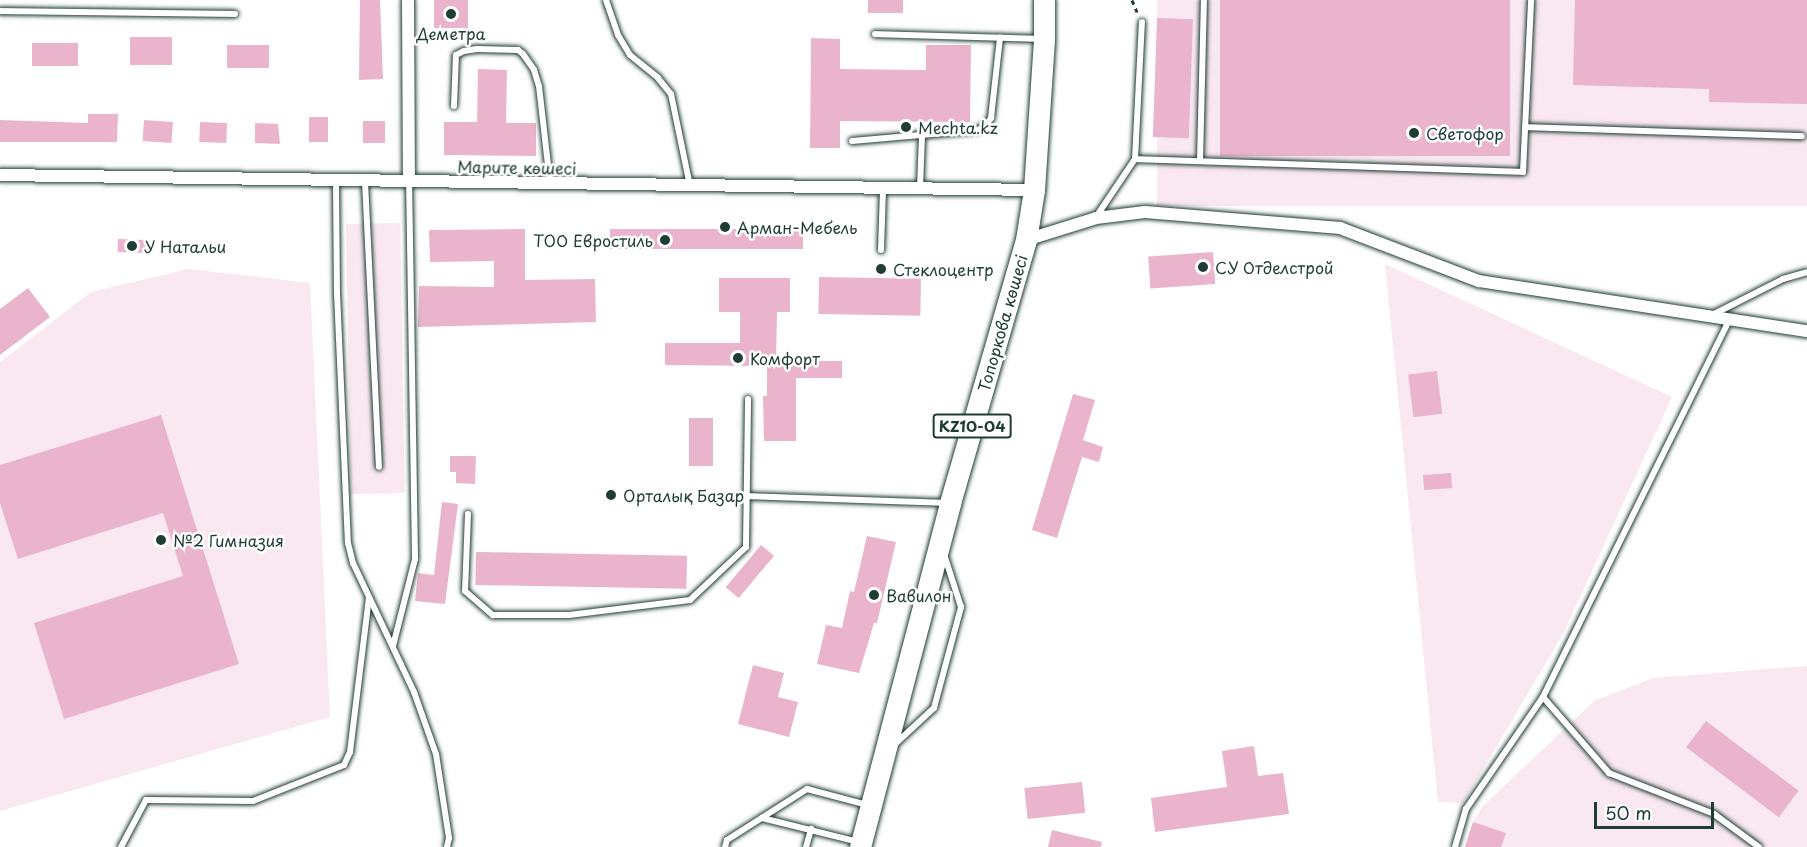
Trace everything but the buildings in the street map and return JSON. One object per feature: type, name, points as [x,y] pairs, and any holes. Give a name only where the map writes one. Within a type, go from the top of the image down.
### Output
[{"type":"highway","name":"Топоркова көшесі","points":[[861,845],[950,503],[1026,240],[1034,190],[1044,39],[1044,0]]},
{"type":"street","points":[[408,0],[409,182]]},
{"type":"street","name":"Марите көшесі","points":[[0,175],[882,190],[1034,190]]},
{"type":"street","points":[[1026,240],[1096,218],[1145,212],[1340,228],[1479,281],[1807,331]]},
{"type":"lane","points":[[606,0],[618,35],[630,55],[658,78],[670,94],[690,186]]},
{"type":"lane","points":[[1200,161],[1204,0]]},
{"type":"lane","points":[[1135,159],[1523,172],[1531,0]]},
{"type":"lane","points":[[0,11],[235,14]]},
{"type":"lane","points":[[1096,218],[1135,159],[1142,22]]},
{"type":"lane","points":[[875,33],[1044,39]]},
{"type":"lane","points":[[852,141],[978,130],[986,125],[991,118],[1000,38]]},
{"type":"lane","points":[[454,106],[456,55],[477,49],[519,50],[524,54],[534,70],[539,86],[545,119],[550,184]]},
{"type":"lane","points":[[1526,127],[1802,136]]},
{"type":"lane","points":[[920,190],[922,135]]},
{"type":"lane","points":[[336,182],[344,519],[353,563],[414,692],[436,754],[449,838],[447,847]]},
{"type":"lane","points":[[365,182],[379,467]]},
{"type":"lane","points":[[392,646],[416,559],[409,182]]},
{"type":"lane","points":[[881,250],[882,190]]},
{"type":"lane","points":[[1709,316],[1783,279],[1807,272]]},
{"type":"lane","points":[[1455,847],[1466,809],[1543,697],[1729,319]]},
{"type":"lane","points":[[468,514],[465,591],[494,615],[569,615],[690,600],[746,547],[748,399]]},
{"type":"lane","points":[[747,496],[950,503]]},
{"type":"lane","points":[[885,754],[934,708],[961,607],[940,540]]},
{"type":"lane","points":[[122,847],[146,800],[253,801],[344,765],[350,752],[369,597]]},
{"type":"lane","points":[[1543,697],[1610,773],[1714,814],[1759,847]]},
{"type":"lane","points":[[725,847],[727,840],[807,789],[871,806]]},
{"type":"lane","points":[[762,818],[811,829],[861,845]]},
{"type":"lane","points":[[806,847],[811,829]]},
{"type":"path","points":[[1132,0],[1142,22]]},
{"type":"shaded area","points":[[1157,0],[1807,0],[1807,206],[1157,206]]},
{"type":"shaded area","points":[[400,223],[405,493],[351,494],[346,224]]},
{"type":"shaded area","points":[[1385,264],[1672,397],[1563,634],[1463,803],[1438,802]]},
{"type":"shaded area","name":"№2 Гимназия","points":[[188,269],[310,283],[330,717],[0,811],[0,362],[91,292]]},
{"type":"shaded area","points":[[1807,666],[1807,847],[1465,847],[1473,822],[1482,807],[1594,701],[1653,678]]},
{"type":"place","name":"Деметра","points":[[451,14]]},
{"type":"place","name":"Mechta.kz","points":[[906,127]]},
{"type":"place","name":"Светофор","points":[[1414,133]]},
{"type":"place","name":"Арман-Мебель","points":[[725,227]]},
{"type":"place","name":"ТОО Евростиль","points":[[665,240]]},
{"type":"place","name":"У Натальи","points":[[132,246]]},
{"type":"place","name":"СУ Отделстрой","points":[[1203,267]]},
{"type":"place","name":"Стеклоцентр","points":[[881,269]]},
{"type":"place","name":"Комфорт","points":[[738,358]]},
{"type":"place","name":"Орталық Базар","points":[[611,495]]},
{"type":"place","name":"№2 Гимназия","points":[[161,540]]},
{"type":"place","name":"Вавилон","points":[[874,595]]}]
